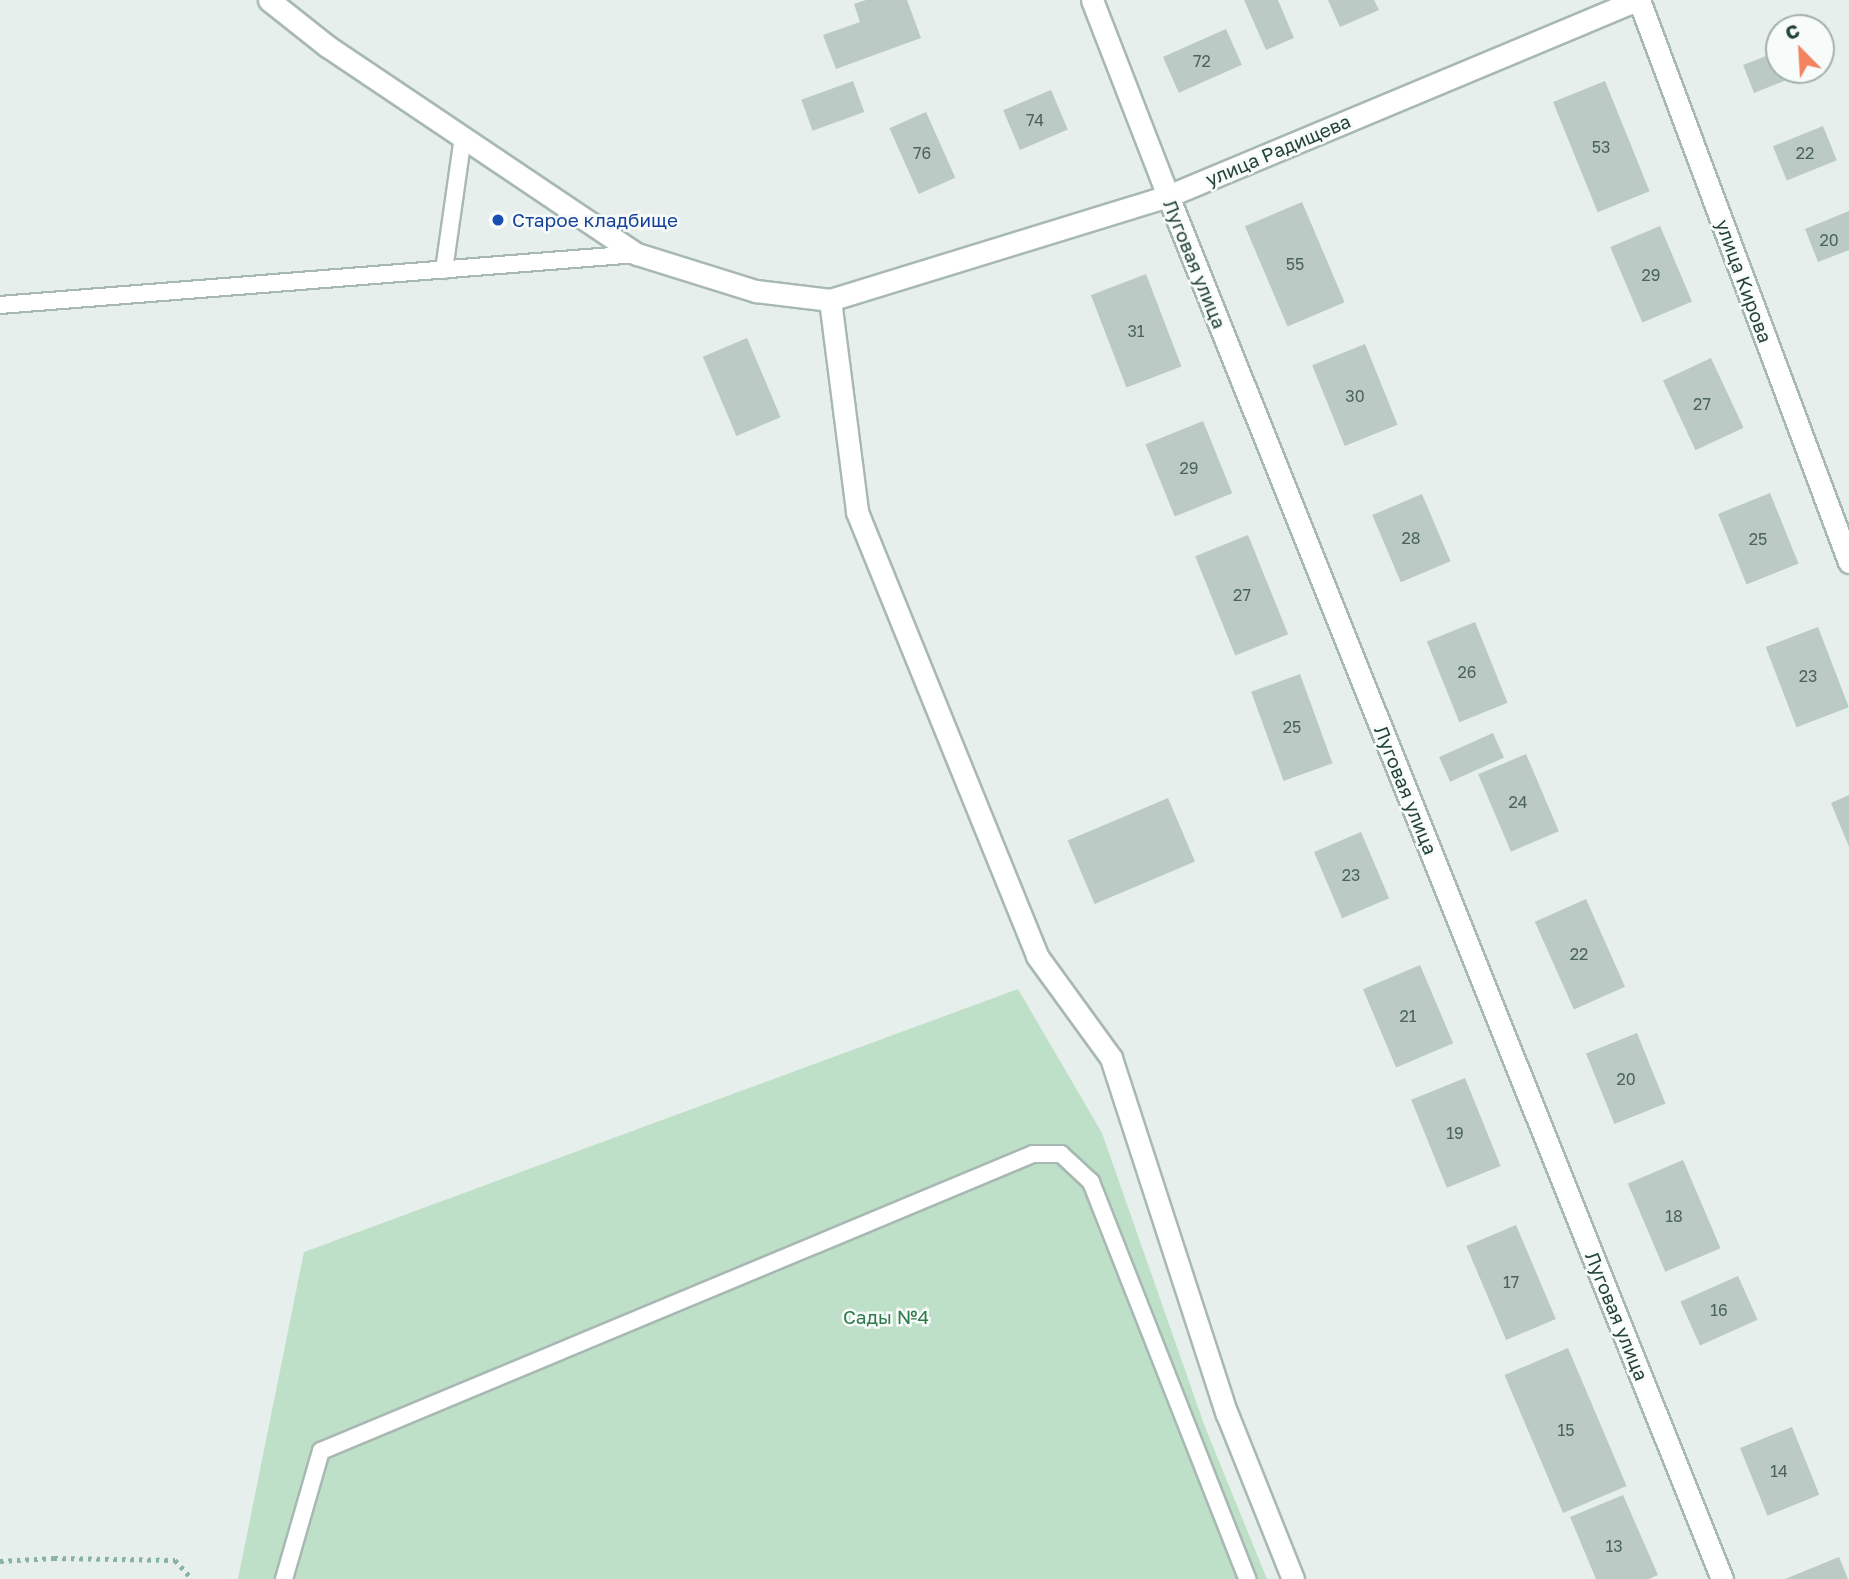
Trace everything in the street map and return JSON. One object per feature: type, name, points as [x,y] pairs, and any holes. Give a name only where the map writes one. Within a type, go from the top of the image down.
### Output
[{"type":"street","points":[[269,0],[327,46],[637,254],[756,291],[830,300],[857,512],[1037,956],[1111,1058],[1227,1414],[1293,1579]]},
{"type":"street","name":"Луговая улица","points":[[1092,0],[1722,1579]]},
{"type":"street","name":"улица Радищева","points":[[830,300],[1168,196],[1638,0]]},
{"type":"street","name":"улица Кирова","points":[[1638,0],[1849,562]]},
{"type":"lane","points":[[444,270],[463,137]]},
{"type":"lane","points":[[0,305],[637,254]]},
{"type":"lane","points":[[284,1579],[321,1451],[1033,1154],[1061,1154],[1091,1182],[1247,1579]]},
{"type":"path","points":[[0,1560],[175,1560],[192,1579]]},
{"type":"green space","name":"Сады №4","points":[[1018,989],[1102,1133],[1205,1427],[1267,1579],[238,1579],[304,1252]]},
{"type":"building","points":[[866,0],[907,0],[921,38],[836,69],[823,35],[860,22],[854,4]]},
{"type":"building","points":[[1244,0],[1278,0],[1294,38],[1266,50]]},
{"type":"building","points":[[1328,0],[1374,0],[1379,10],[1340,27]]},
{"type":"building","points":[[1226,29],[1242,65],[1179,93],[1163,57]]},
{"type":"building","points":[[1765,56],[1765,84],[1776,84],[1754,93],[1743,65]]},
{"type":"building","points":[[853,81],[864,112],[813,131],[801,100]]},
{"type":"building","points":[[1605,81],[1650,191],[1598,212],[1553,102]]},
{"type":"building","points":[[1051,90],[1068,130],[1020,150],[1003,110]]},
{"type":"building","points":[[926,112],[955,178],[919,194],[889,128]]},
{"type":"building","points":[[1823,126],[1837,160],[1787,181],[1773,146]]},
{"type":"building","points":[[1302,202],[1345,302],[1288,327],[1245,226]]},
{"type":"building","points":[[1849,211],[1849,250],[1818,262],[1805,229]]},
{"type":"building","points":[[1660,226],[1692,301],[1642,323],[1610,247]]},
{"type":"building","points":[[1146,274],[1181,366],[1126,388],[1091,295]]},
{"type":"building","points":[[747,338],[781,417],[736,436],[703,357]]},
{"type":"building","points":[[1365,344],[1398,425],[1345,446],[1312,365]]},
{"type":"building","points":[[1711,358],[1744,428],[1696,450],[1663,380]]},
{"type":"building","points":[[1203,421],[1232,493],[1175,517],[1146,444]]},
{"type":"building","points":[[1770,493],[1798,563],[1747,584],[1718,514]]},
{"type":"building","points":[[1422,494],[1451,561],[1401,582],[1372,515]]},
{"type":"building","points":[[1248,535],[1288,634],[1235,656],[1195,556]]},
{"type":"building","points":[[1475,622],[1508,703],[1459,722],[1427,641]]},
{"type":"building","points":[[1818,627],[1849,707],[1797,727],[1766,647]]},
{"type":"building","points":[[1300,674],[1332,763],[1284,781],[1251,692]]},
{"type":"building","points":[[1493,733],[1504,758],[1450,782],[1439,757]]},
{"type":"building","points":[[1526,754],[1559,831],[1511,852],[1478,774]]},
{"type":"building","points":[[1849,795],[1849,847],[1831,803]]},
{"type":"building","points":[[1168,798],[1195,862],[1095,904],[1068,841]]},
{"type":"building","points":[[1361,832],[1389,898],[1342,918],[1314,852]]},
{"type":"building","points":[[1586,899],[1625,987],[1574,1009],[1535,922]]},
{"type":"building","points":[[1420,965],[1453,1043],[1396,1067],[1363,989]]},
{"type":"building","points":[[1637,1033],[1665,1103],[1614,1124],[1586,1054]]},
{"type":"building","points":[[1465,1078],[1501,1166],[1447,1188],[1411,1100]]},
{"type":"building","points":[[1683,1160],[1721,1248],[1665,1272],[1628,1183]]},
{"type":"building","points":[[1516,1225],[1556,1319],[1506,1340],[1466,1246]]},
{"type":"building","points":[[1738,1276],[1758,1320],[1700,1345],[1680,1302]]},
{"type":"building","points":[[1568,1348],[1627,1486],[1563,1513],[1504,1375]]},
{"type":"building","points":[[1792,1427],[1819,1495],[1767,1516],[1740,1448]]},
{"type":"building","points":[[1623,1495],[1658,1575],[1649,1579],[1596,1579],[1570,1517]]},
{"type":"building","points":[[1839,1557],[1848,1579],[1785,1579]]},
{"type":"place","name":"Старое кладбище","points":[[498,220]]}]
